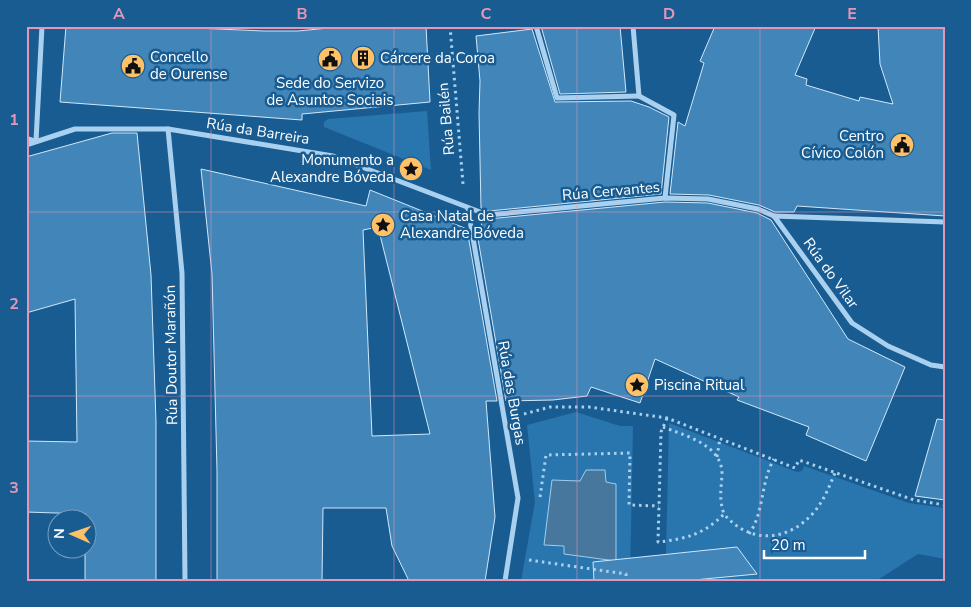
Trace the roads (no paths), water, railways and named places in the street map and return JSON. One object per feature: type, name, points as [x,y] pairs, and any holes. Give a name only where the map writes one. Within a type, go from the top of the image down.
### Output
[{"type":"street","points":[[26,138],[36,141],[42,26]]},
{"type":"street","points":[[536,26],[557,98],[639,96],[674,116],[665,198]]},
{"type":"street","points":[[633,26],[639,96]]},
{"type":"street","name":"Rúa da Barreira","points":[[26,145],[74,129],[168,129],[333,156],[468,209]]},
{"type":"street","name":"Rúa Doutor Marañón","points":[[168,129],[182,273],[185,581]]},
{"type":"street","name":"Rúa Cervantes","points":[[468,209],[488,215],[665,198],[708,199],[758,209],[774,216]]},
{"type":"street","name":"Rúa das Burgas","points":[[468,209],[518,498],[505,581]]},
{"type":"street","points":[[774,216],[945,222]]},
{"type":"street","name":"Rúa do Vilar","points":[[774,216],[852,323],[888,346],[931,365],[945,367]]},
{"type":"place","name":"Cárcere da Coroa","points":[[363,58]]},
{"type":"place","name":"Sede do Servizo de Asuntos Sociais","points":[[330,59]]},
{"type":"place","name":"Concello de Ourense","points":[[133,66]]},
{"type":"place","name":"Centro Cívico Colón","points":[[902,145]]},
{"type":"place","name":"Monumento a Alexandre Bóveda","points":[[411,169]]},
{"type":"place","name":"Casa Natal de Alexandre Bóveda","points":[[383,225]]},
{"type":"place","name":"Piscina Ritual","points":[[637,385]]}]
